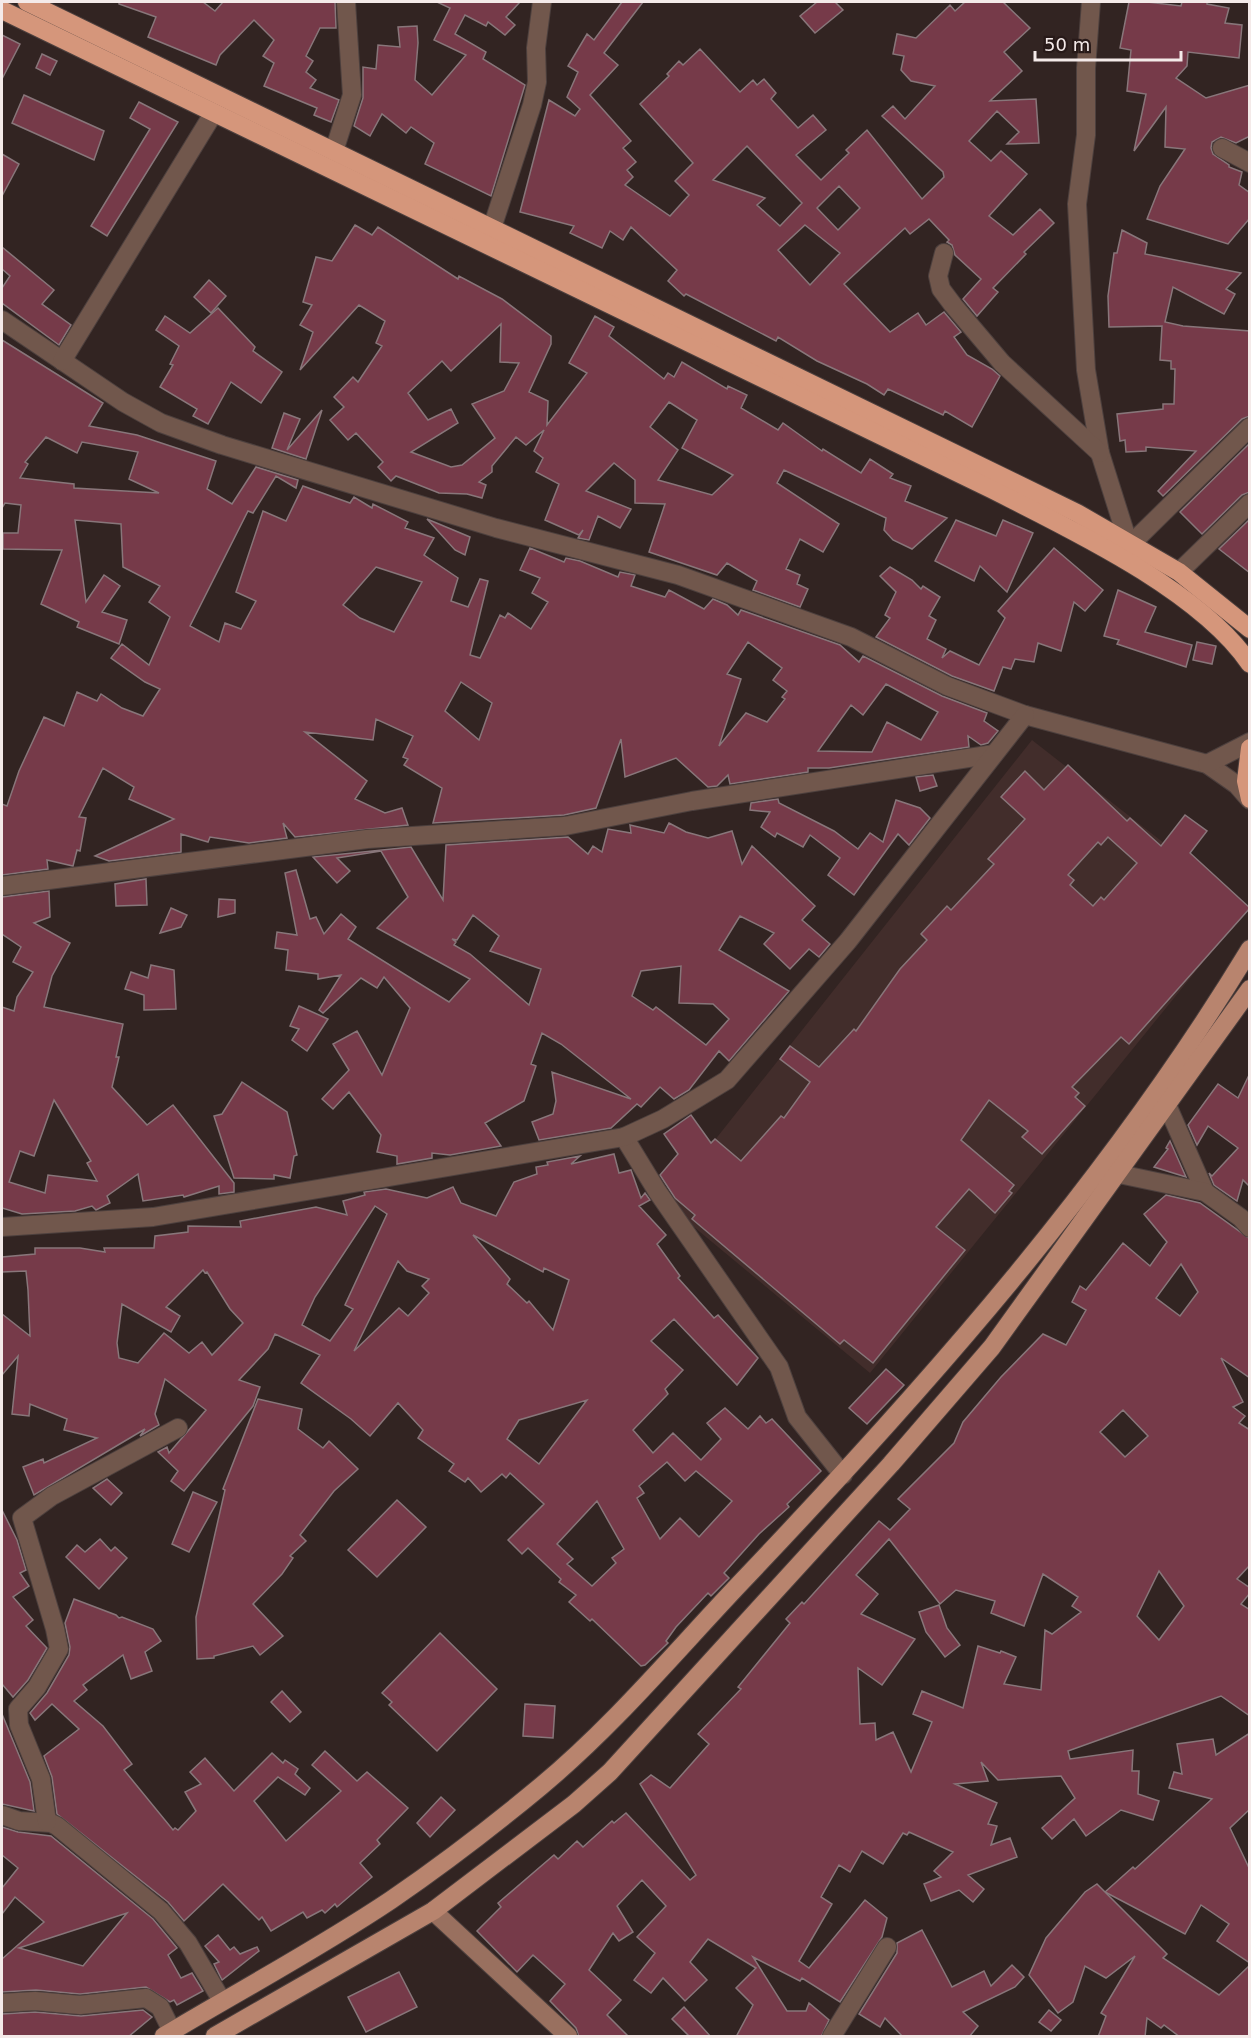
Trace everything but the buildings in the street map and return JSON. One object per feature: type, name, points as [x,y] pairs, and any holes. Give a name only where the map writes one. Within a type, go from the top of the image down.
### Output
[{"type":"highway","points":[[27,2],[1077,513],[1179,572],[1250,629]]},
{"type":"highway","points":[[2,10],[980,483],[1090,539],[1187,602],[1218,627],[1250,664]]},
{"type":"highway","points":[[1250,748],[1246,781],[1250,800]]},
{"type":"main road","points":[[168,2034],[390,1900],[543,1785],[591,1740],[843,1475],[959,1345],[1033,1256],[1160,1084],[1250,948]]},
{"type":"main road","points":[[215,2037],[433,1911],[574,1804],[610,1772],[883,1473],[992,1347],[1119,1174],[1250,989]]},
{"type":"street","points":[[334,151],[352,95],[346,2]]},
{"type":"street","points":[[492,228],[532,105],[537,82],[536,48],[542,2]]},
{"type":"street","points":[[1091,2],[1086,68],[1086,135],[1077,204],[1086,370],[1100,453],[1130,543],[1250,427]]},
{"type":"street","points":[[62,361],[213,114]]},
{"type":"street","points":[[1222,148],[1250,163]]},
{"type":"street","points":[[944,253],[938,276],[941,289],[953,305],[1002,363],[1100,453]]},
{"type":"street","points":[[2,320],[123,402],[161,423],[222,445],[496,528],[678,575],[851,638],[947,686],[1025,715],[1207,764],[1238,785],[1250,800]]},
{"type":"street","points":[[1179,572],[1250,503]]},
{"type":"street","points":[[2,1227],[153,1217],[624,1137],[663,1119],[727,1080],[848,941],[1025,715]]},
{"type":"street","points":[[1207,764],[1250,742]]},
{"type":"street","points":[[2,886],[367,839],[565,826],[692,801],[994,754]]},
{"type":"street","points":[[1167,1105],[1206,1192]]},
{"type":"street","points":[[624,1137],[657,1191],[779,1367],[797,1417],[843,1475]]},
{"type":"street","points":[[1119,1174],[1206,1192],[1241,1218],[1250,1228]]},
{"type":"street","points":[[47,1822],[41,1779],[19,1725],[18,1709],[37,1687],[59,1649],[56,1629],[22,1518],[52,1496],[178,1428]]},
{"type":"street","points":[[2,1815],[19,1821],[47,1822],[57,1826],[161,1911],[188,1943],[222,2001]]},
{"type":"street","points":[[433,1911],[568,2037]]},
{"type":"street","points":[[832,2037],[886,1947]]},
{"type":"street","points":[[2,2003],[35,2001],[80,2005],[146,1998],[160,2007],[168,2034]]},
{"type":"shaded area","points":[[1032,740],[1247,908],[870,1373],[665,1203]]}]
